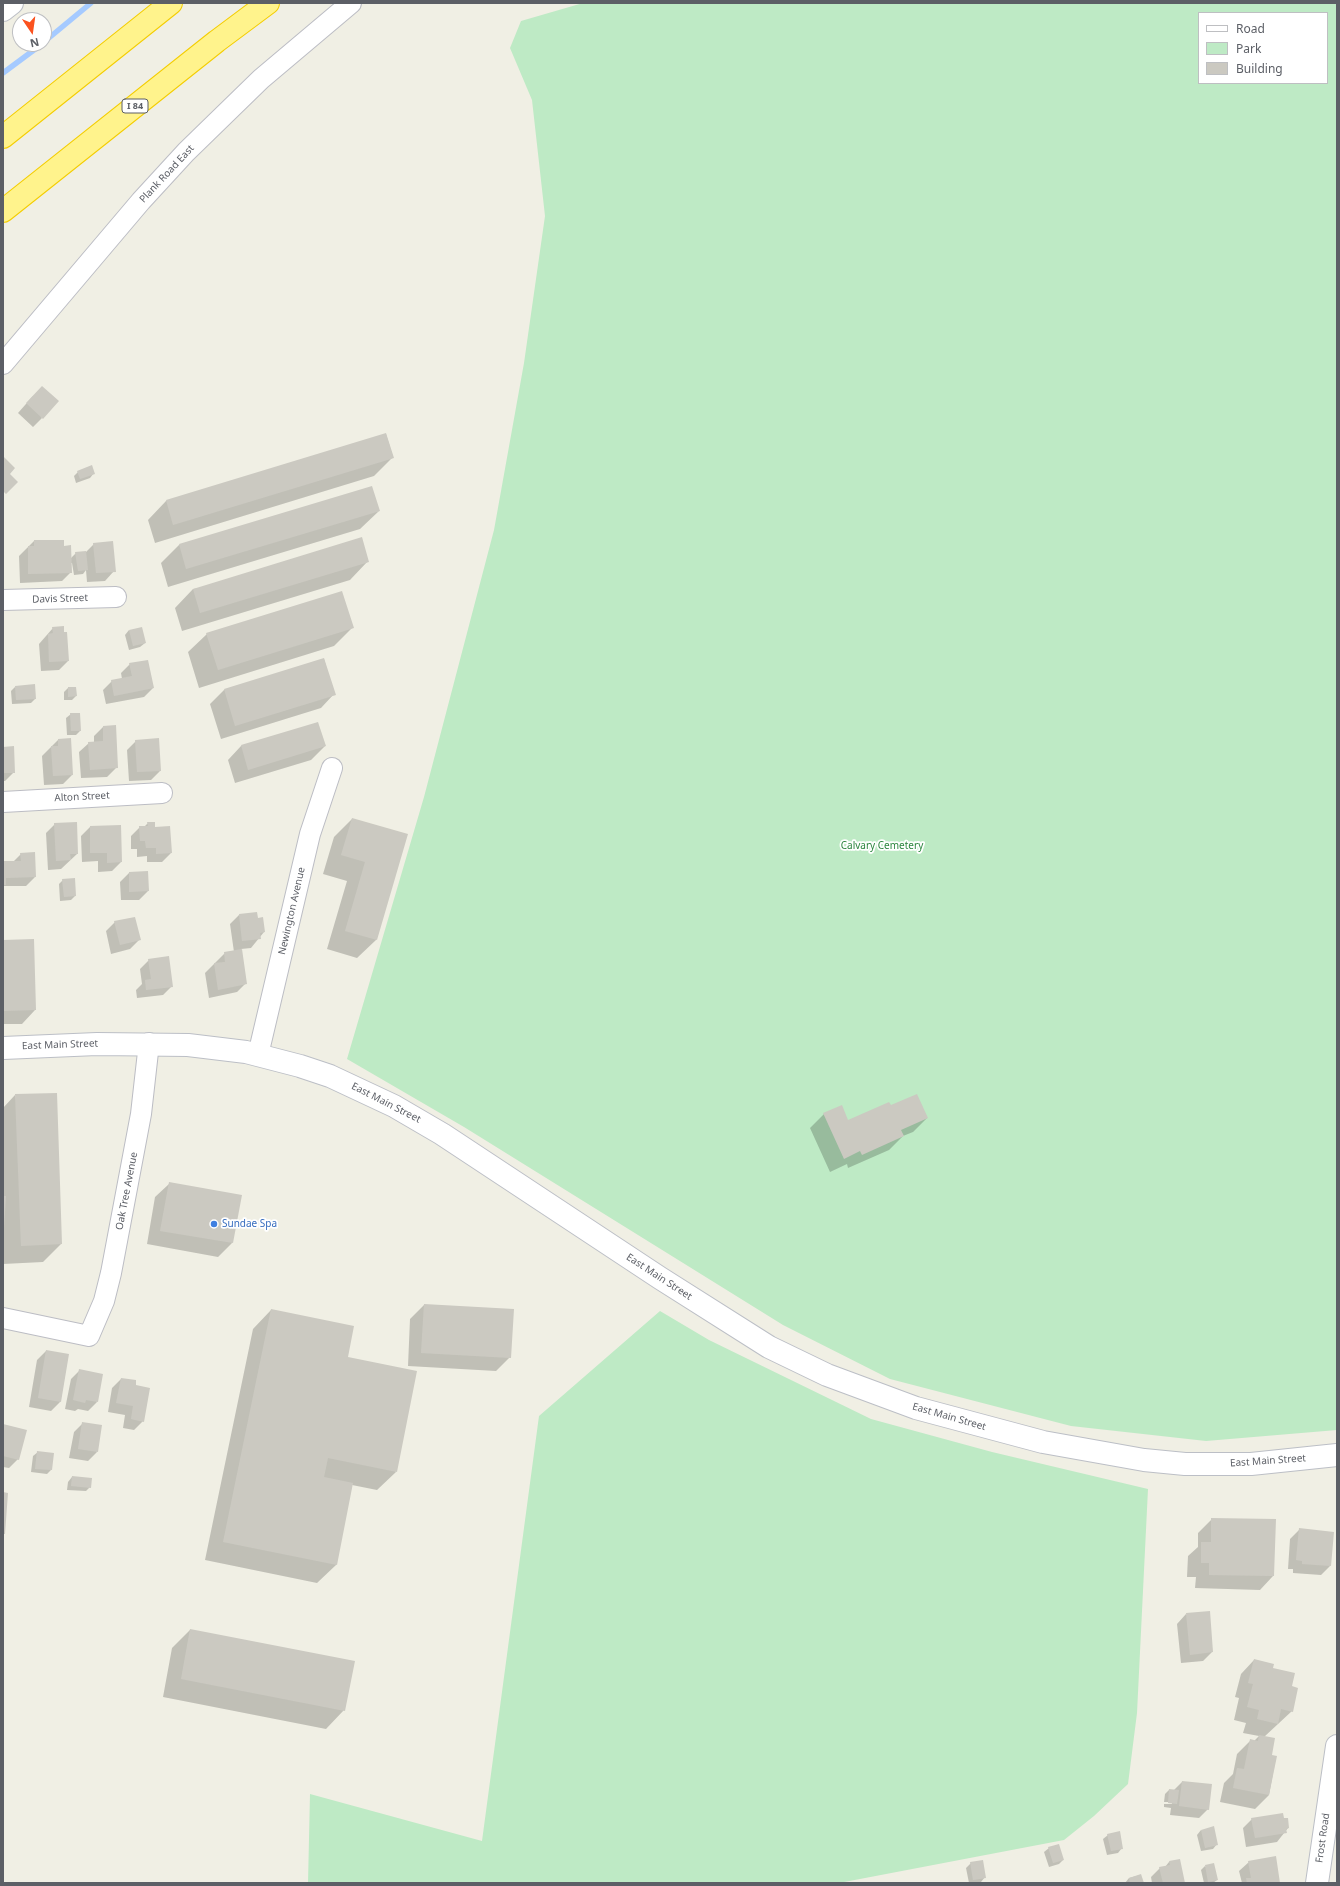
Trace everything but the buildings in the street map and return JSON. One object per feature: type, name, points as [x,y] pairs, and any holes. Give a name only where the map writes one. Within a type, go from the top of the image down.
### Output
[{"type":"highway","points":[[3,137],[171,3]]},
{"type":"highway","name":"I 84","points":[[3,211],[217,40],[268,3]]},
{"type":"main road","points":[[3,10],[12,3]]},
{"type":"main road","name":"East Main Street","points":[[3,1048],[149,1043],[219,1048],[258,1055],[330,1076],[394,1106],[442,1134],[660,1278],[748,1334],[807,1366],[878,1395],[941,1416],[1016,1436],[1077,1449],[1144,1460],[1185,1464],[1251,1464],[1337,1455]]},
{"type":"main road","name":"Frost Road","points":[[1317,1883],[1326,1810],[1337,1746]]},
{"type":"street","name":"Plank Road East","points":[[3,364],[141,201],[186,152],[261,79],[351,3]]},
{"type":"street","name":"Davis Street","points":[[3,600],[116,597]]},
{"type":"street","name":"Newington Avenue","points":[[258,1055],[310,834],[332,768]]},
{"type":"street","name":"Alton Street","points":[[3,802],[162,792]]},
{"type":"street","name":"Oak Tree Avenue","points":[[3,1318],[89,1336],[104,1300],[110,1280],[141,1114],[149,1043]]},
{"type":"green space","name":"Calvary Cemetery","points":[[583,3],[1335,3],[1337,5],[1337,1430],[1206,1441],[1071,1426],[890,1379],[783,1325],[464,1127],[347,1059],[424,797],[494,530],[524,363],[545,216],[532,100],[510,48],[521,21]]},
{"type":"green space","points":[[660,1311],[709,1340],[871,1419],[992,1452],[1148,1489],[1137,1713],[1128,1784],[1094,1816],[1064,1840],[839,1883],[308,1883],[310,1794],[482,1841],[539,1416]]},
{"type":"waterway","points":[[52,35],[91,3]]},
{"type":"waterway","points":[[3,73],[31,52]]},
{"type":"place","name":"Sundae Spa","points":[[214,1224]]}]
